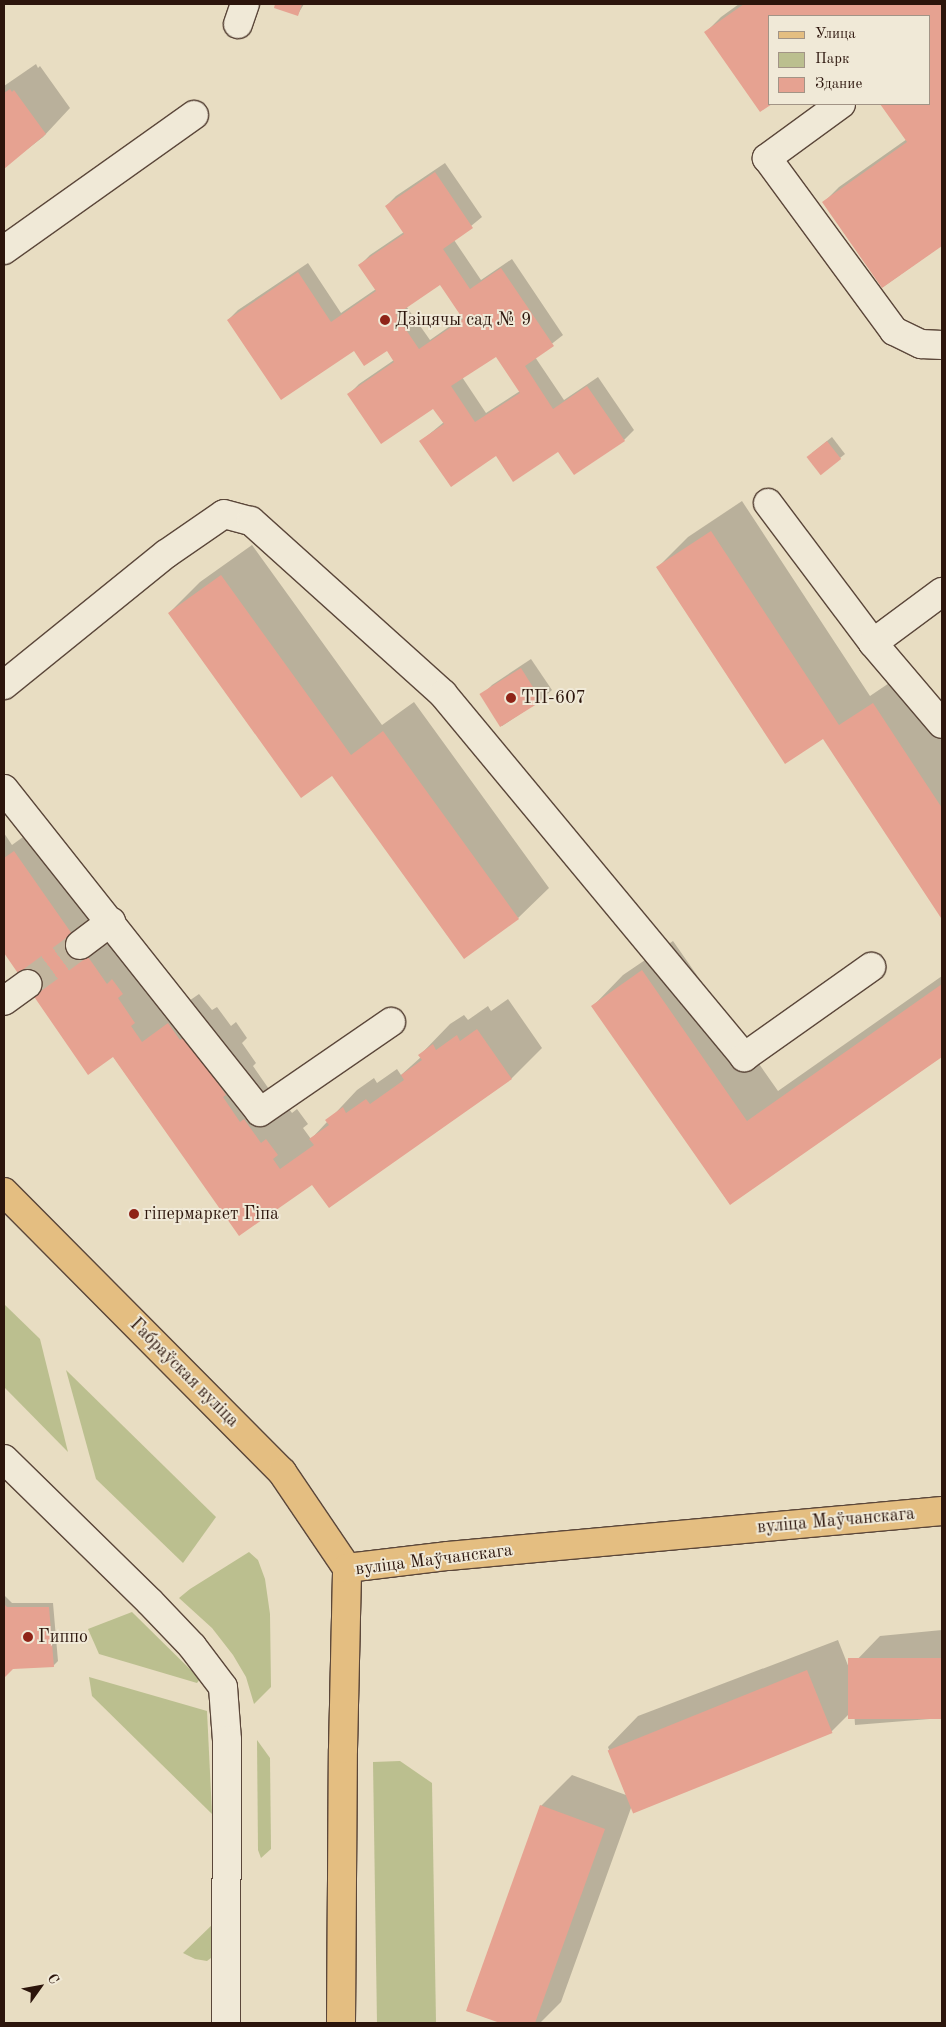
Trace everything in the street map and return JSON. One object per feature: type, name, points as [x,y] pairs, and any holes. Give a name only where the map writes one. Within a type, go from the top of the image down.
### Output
[{"type":"main road","name":"Габраўская вуліца","points":[[4,1192],[282,1472],[347,1568]]},
{"type":"main road","name":"вуліца Маўчанскага","points":[[341,2023],[343,1749],[347,1568],[448,1556],[942,1511]]},
{"type":"lane","points":[[840,105],[767,158],[894,331],[921,344],[942,345]]},
{"type":"lane","points":[[4,250],[194,115]]},
{"type":"lane","points":[[768,502],[872,643],[942,724]]},
{"type":"lane","points":[[4,686],[166,554],[224,514],[251,522],[443,694],[744,1057],[871,967]]},
{"type":"lane","points":[[872,643],[942,592]]},
{"type":"lane","points":[[4,789],[260,1112],[391,1022]]},
{"type":"lane","points":[[80,945],[111,922]]},
{"type":"lane","points":[[4,1001],[27,984]]},
{"type":"lane","points":[[4,1459],[150,1602],[192,1646],[223,1687],[226,1740],[226,2023]]},
{"type":"green space","points":[[4,1304],[40,1339],[68,1452],[4,1387]]},
{"type":"green space","points":[[66,1370],[216,1517],[183,1563],[96,1479]]},
{"type":"green space","points":[[249,1552],[258,1560],[265,1579],[270,1614],[271,1687],[254,1704],[246,1677],[233,1655],[212,1628],[179,1598]]},
{"type":"green space","points":[[132,1612],[200,1679],[197,1683],[99,1654],[88,1629]]},
{"type":"green space","points":[[89,1677],[207,1711],[212,1814],[92,1696]]},
{"type":"green space","points":[[257,1740],[270,1758],[271,1849],[261,1858],[258,1850]]},
{"type":"green space","points":[[400,1761],[432,1783],[436,2023],[377,2023],[373,1762]]},
{"type":"green space","points":[[215,1922],[215,1955],[207,1961],[195,1959],[183,1953]]},
{"type":"building","points":[[275,4],[302,4],[298,16],[274,8]]},
{"type":"building","points":[[744,4],[942,4],[942,246],[882,288],[822,202],[907,142],[881,105],[931,105],[931,15],[768,15],[768,105],[770,105],[760,112],[704,32]]},
{"type":"building","points":[[10,89],[12,92],[14,90],[46,134],[4,169],[4,93]]},
{"type":"building","points":[[435,172],[473,228],[443,249],[470,289],[501,268],[554,346],[525,366],[553,409],[587,386],[625,441],[574,475],[558,452],[513,482],[496,456],[451,487],[419,441],[444,424],[433,409],[381,444],[347,394],[394,362],[387,351],[364,366],[354,351],[281,400],[227,320],[298,272],[331,322],[376,291],[358,265],[404,234],[385,206]],"holes":[[[440,285],[463,319],[419,349],[396,315]],[[496,357],[520,393],[475,422],[451,386]]]},
{"type":"building","points":[[827,441],[841,459],[821,475],[807,457]]},
{"type":"building","points":[[711,531],[839,725],[873,703],[942,808],[941,918],[823,739],[785,764],[656,567]]},
{"type":"building","points":[[221,575],[351,755],[383,731],[519,919],[464,959],[332,776],[301,798],[168,613]]},
{"type":"building","name":"ТП-607","points":[[521,668],[542,701],[500,727],[479,694]]},
{"type":"building","points":[[14,851],[107,984],[112,979],[123,994],[118,998],[135,1023],[131,1026],[142,1042],[168,1023],[180,1040],[186,1036],[226,1095],[223,1097],[240,1122],[244,1119],[261,1143],[266,1139],[278,1155],[273,1159],[280,1169],[314,1145],[309,1139],[329,1125],[325,1120],[343,1107],[346,1113],[366,1099],[370,1104],[404,1080],[401,1075],[422,1060],[418,1055],[433,1044],[436,1050],[457,1035],[460,1041],[477,1029],[512,1079],[329,1208],[312,1185],[239,1236],[113,1057],[88,1075],[4,953],[4,858]]},
{"type":"building","points":[[642,970],[747,1121],[942,984],[942,1057],[730,1205],[591,1006]]},
{"type":"building","name":"Гиппо","points":[[4,1604],[7,1607],[49,1607],[54,1667],[13,1669],[4,1678]]},
{"type":"building","points":[[848,1658],[942,1658],[942,1719],[848,1719]]},
{"type":"building","points":[[807,1670],[832,1733],[633,1814],[608,1751]]},
{"type":"building","points":[[540,1805],[605,1829],[535,2023],[500,2023],[466,2011]]},
{"type":"tunnel","points":[[27,984],[80,945]]},
{"type":"place","name":"Дзіцячы сад № 9","points":[[385,320]]},
{"type":"place","name":"ТП-607","points":[[511,698]]},
{"type":"place","name":"гіпермаркет Гіпа","points":[[134,1214]]},
{"type":"place","name":"Гиппо","points":[[28,1637]]}]
